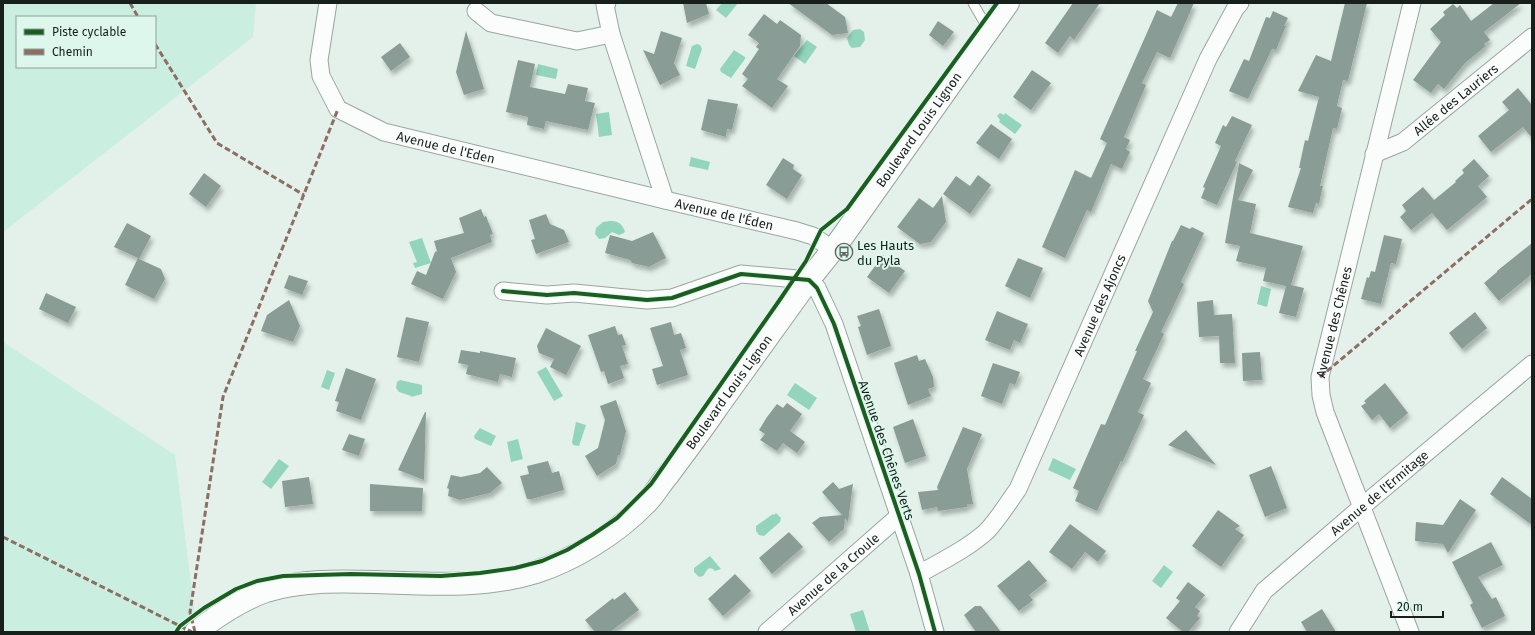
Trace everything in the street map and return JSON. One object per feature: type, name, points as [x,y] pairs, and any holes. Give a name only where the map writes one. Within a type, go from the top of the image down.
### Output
[{"type":"main road","name":"Boulevard Louis Lignon","points":[[196,632],[220,614],[266,591],[319,582],[340,581],[423,584],[463,584],[487,582],[537,571],[557,563],[599,541],[618,528],[646,503],[694,440],[809,280],[833,250],[1008,3]]},
{"type":"street","name":"Avenue de l'Eden","points":[[328,3],[319,60],[321,76],[338,109],[384,132],[665,200]]},
{"type":"street","name":"Avenue de l'Éden","points":[[607,3],[605,5],[611,34],[665,200],[797,231],[813,236],[833,250]]},
{"type":"street","name":"Avenue des Ajoncs","points":[[919,574],[961,551],[986,531],[1001,514],[1018,489],[1208,59],[1235,9],[1240,3]]},
{"type":"street","name":"Avenue des Chênes","points":[[1410,632],[1325,412],[1320,377],[1412,3]]},
{"type":"street","points":[[476,10],[492,24],[577,41],[611,34]]},
{"type":"street","name":"Allée des Lauriers","points":[[1374,154],[1403,142],[1532,37]]},
{"type":"street","points":[[503,291],[546,295],[574,293],[647,300],[672,298],[741,274],[809,280]]},
{"type":"street","name":"Avenue des Chênes Verts","points":[[809,280],[816,288],[834,324],[919,574],[935,632]]},
{"type":"street","name":"Avenue de l'Ermitage","points":[[1238,632],[1264,591],[1532,364]]},
{"type":"street","name":"Avenue de la Croule","points":[[767,632],[899,516]]},
{"type":"lane","points":[[973,3],[989,30]]},
{"type":"shaded area","points":[[3,3],[256,3],[253,37],[3,232]]},
{"type":"shaded area","points":[[722,3],[738,3],[726,18],[716,10]]},
{"type":"shaded area","points":[[860,29],[864,32],[865,40],[860,47],[852,48],[849,45],[847,38],[853,30]]},
{"type":"shaded area","points":[[807,40],[817,47],[805,64],[794,56]]},
{"type":"shaded area","points":[[697,44],[700,45],[702,49],[695,69],[686,66],[692,46]]},
{"type":"shaded area","points":[[734,50],[745,57],[745,59],[731,78],[721,72],[720,69]]},
{"type":"shaded area","points":[[538,64],[558,69],[556,79],[536,75]]},
{"type":"shaded area","points":[[609,112],[612,135],[599,137],[596,114]]},
{"type":"shaded area","points":[[1000,113],[1004,115],[1005,113],[1022,125],[1015,134],[999,122],[1000,120],[997,116]]},
{"type":"shaded area","points":[[691,157],[710,162],[708,170],[689,166]]},
{"type":"shaded area","points":[[615,221],[621,224],[625,231],[624,233],[619,235],[612,232],[605,238],[599,239],[595,234],[596,228],[603,222]]},
{"type":"shaded area","points":[[422,238],[431,263],[415,268],[413,263],[417,262],[409,242]]},
{"type":"shaded area","points":[[1261,286],[1271,289],[1267,307],[1257,304]]},
{"type":"shaded area","points":[[3,342],[175,455],[197,632],[3,632]]},
{"type":"shaded area","points":[[546,367],[563,396],[554,401],[537,372]]},
{"type":"shaded area","points":[[327,370],[335,373],[329,390],[321,387]]},
{"type":"shaded area","points":[[400,380],[422,385],[422,394],[411,397],[399,392],[396,388],[397,382]]},
{"type":"shaded area","points":[[795,383],[817,398],[809,410],[787,395]]},
{"type":"shaded area","points":[[576,422],[586,425],[579,446],[573,445],[572,442]]},
{"type":"shaded area","points":[[480,428],[496,436],[491,446],[475,439],[474,436]]},
{"type":"shaded area","points":[[518,439],[523,459],[511,462],[507,442]]},
{"type":"shaded area","points":[[1053,458],[1076,469],[1070,480],[1048,470]]},
{"type":"shaded area","points":[[279,459],[289,466],[271,489],[262,482]]},
{"type":"shaded area","points":[[776,513],[781,518],[780,522],[764,536],[759,535],[756,531],[756,526]]},
{"type":"shaded area","points":[[710,556],[721,569],[715,571],[709,568],[703,576],[699,577],[694,572],[694,568]]},
{"type":"shaded area","points":[[1164,565],[1173,572],[1161,588],[1152,581]]},
{"type":"shaded area","points":[[863,610],[870,632],[856,632],[850,614]]},
{"type":"building","points":[[683,3],[706,3],[709,14],[687,23]]},
{"type":"building","points":[[788,3],[826,3],[845,17],[848,33],[832,35]]},
{"type":"building","points":[[1073,3],[1100,3],[1074,40],[1070,36],[1058,53],[1045,43]]},
{"type":"building","points":[[1178,3],[1194,3],[1170,58],[1157,52],[1142,83],[1146,85],[1124,137],[1130,140],[1126,149],[1130,152],[1122,169],[1111,164],[1091,212],[1087,210],[1065,258],[1042,247],[1075,170],[1091,178],[1107,143],[1100,139],[1157,10],[1171,17]]},
{"type":"building","points":[[1345,3],[1367,3],[1348,81],[1343,80],[1337,106],[1342,108],[1337,129],[1333,128],[1320,186],[1323,186],[1319,204],[1316,203],[1313,213],[1288,207],[1301,168],[1299,168],[1305,140],[1308,141],[1319,97],[1298,91],[1316,55],[1331,61]]},
{"type":"building","points":[[1494,3],[1521,3],[1484,32],[1490,40],[1484,44],[1486,46],[1465,63],[1444,89],[1438,84],[1431,93],[1413,80],[1441,42],[1430,29],[1445,15],[1443,12],[1453,4],[1457,8],[1460,5],[1471,21]]},
{"type":"building","points":[[1273,11],[1288,18],[1284,26],[1286,26],[1276,50],[1272,49],[1248,99],[1229,91],[1244,59],[1249,61],[1266,17],[1270,18]]},
{"type":"building","points":[[764,14],[777,24],[780,20],[801,35],[800,46],[777,79],[788,86],[772,108],[742,86],[748,79],[742,74],[759,49],[756,47],[759,43],[748,35]]},
{"type":"building","points":[[938,21],[954,32],[943,46],[929,35]]},
{"type":"building","points":[[466,31],[484,89],[464,95],[456,72]]},
{"type":"building","points":[[661,31],[682,38],[674,63],[680,75],[660,85],[643,50],[654,54]]},
{"type":"building","points":[[400,43],[410,57],[391,71],[381,57]]},
{"type":"building","points":[[518,60],[535,64],[530,87],[565,94],[568,84],[588,88],[585,101],[595,103],[588,130],[546,121],[544,129],[527,125],[528,117],[506,112]]},
{"type":"building","points":[[1032,70],[1051,83],[1031,110],[1013,97]]},
{"type":"building","points":[[1518,88],[1532,105],[1532,138],[1523,127],[1491,152],[1478,136],[1509,110],[1502,102]]},
{"type":"building","points":[[708,99],[738,104],[732,130],[727,129],[726,137],[701,130]]},
{"type":"building","points":[[1232,116],[1252,125],[1217,205],[1201,198],[1205,188],[1203,187],[1221,146],[1215,143],[1223,125],[1226,127]]},
{"type":"building","points":[[991,124],[1012,139],[999,159],[976,143]]},
{"type":"building","points":[[783,158],[794,165],[793,169],[802,175],[787,199],[766,185]]},
{"type":"building","points":[[1474,159],[1489,176],[1478,186],[1487,197],[1447,230],[1432,213],[1411,230],[1400,217],[1406,211],[1402,205],[1423,187],[1434,200],[1456,182],[1455,181],[1464,173],[1462,170]]},
{"type":"building","points":[[1239,163],[1253,170],[1238,200],[1256,204],[1250,233],[1303,246],[1291,285],[1304,288],[1296,317],[1279,313],[1286,286],[1263,281],[1266,268],[1236,261],[1240,246],[1225,243]]},
{"type":"building","points":[[204,173],[221,186],[206,207],[189,194]]},
{"type":"building","points":[[978,175],[991,185],[970,214],[943,194],[956,176],[970,186]]},
{"type":"building","points":[[942,196],[946,222],[931,242],[920,244],[897,227],[919,198],[933,208]]},
{"type":"building","points":[[481,209],[484,217],[486,216],[493,234],[490,235],[492,242],[451,258],[456,272],[443,299],[411,284],[417,271],[426,275],[435,252],[437,251],[434,241],[464,233],[459,218]]},
{"type":"building","points":[[546,214],[550,224],[564,230],[569,242],[536,254],[531,240],[535,239],[529,220]]},
{"type":"building","points":[[127,223],[151,236],[139,259],[161,269],[165,279],[154,299],[125,285],[138,258],[114,247]]},
{"type":"building","points":[[1181,225],[1190,229],[1192,227],[1204,233],[1181,282],[1184,284],[1161,332],[1164,334],[1143,379],[1151,383],[1138,412],[1144,415],[1123,461],[1121,461],[1097,511],[1075,501],[1079,491],[1073,488],[1101,424],[1105,425],[1137,351],[1135,351],[1153,312],[1148,301],[1172,241]]},
{"type":"building","points":[[653,232],[666,258],[649,267],[632,263],[630,260],[605,253],[610,235],[632,241]]},
{"type":"building","points":[[1384,235],[1402,239],[1396,264],[1391,263],[1381,304],[1361,299],[1367,277],[1369,278],[1371,271],[1375,272]]},
{"type":"building","points":[[1532,243],[1532,274],[1499,301],[1484,283]]},
{"type":"building","points":[[883,255],[905,271],[889,293],[867,277]]},
{"type":"building","points":[[1018,258],[1043,268],[1030,298],[1005,286]]},
{"type":"building","points":[[289,275],[308,281],[302,295],[284,288]]},
{"type":"building","points":[[46,293],[76,307],[68,323],[39,309]]},
{"type":"building","points":[[289,300],[300,326],[293,342],[261,331],[267,315]]},
{"type":"building","points":[[1213,300],[1214,315],[1232,314],[1235,363],[1220,363],[1219,336],[1199,337],[1197,302]]},
{"type":"building","points":[[879,309],[891,346],[867,355],[858,327],[861,326],[857,316]]},
{"type":"building","points":[[997,311],[1028,324],[1020,343],[1014,340],[1010,350],[985,340]]},
{"type":"building","points":[[1475,312],[1487,328],[1462,349],[1449,333]]},
{"type":"building","points":[[406,317],[429,322],[419,362],[397,357]]},
{"type":"building","points":[[671,322],[674,335],[681,333],[686,348],[680,350],[688,375],[657,385],[652,369],[663,366],[650,328]]},
{"type":"building","points":[[615,326],[618,335],[622,334],[626,345],[622,346],[628,364],[620,366],[624,378],[608,384],[604,371],[601,372],[588,335]]},
{"type":"building","points":[[546,328],[581,346],[566,375],[550,367],[554,359],[539,353],[537,346]]},
{"type":"building","points":[[461,350],[480,353],[480,351],[516,358],[512,377],[500,374],[498,382],[466,374],[468,365],[458,363]]},
{"type":"building","points":[[1260,352],[1262,380],[1243,381],[1242,353]]},
{"type":"building","points":[[917,355],[919,361],[925,359],[933,377],[934,387],[928,389],[931,396],[908,405],[894,363]]},
{"type":"building","points":[[993,363],[1020,372],[1015,385],[1010,383],[1002,404],[981,396]]},
{"type":"building","points":[[346,368],[376,379],[361,420],[336,411],[339,402],[335,401]]},
{"type":"building","points":[[1385,383],[1408,413],[1390,428],[1379,414],[1372,420],[1361,406],[1366,403],[1364,401]]},
{"type":"building","points":[[616,400],[626,431],[620,455],[618,455],[616,464],[597,476],[585,456],[598,448],[605,420],[600,406]]},
{"type":"building","points":[[787,403],[802,414],[790,431],[805,442],[797,453],[783,443],[777,451],[760,440],[765,434],[759,430],[767,417],[777,404],[783,408]]},
{"type":"building","points":[[426,412],[424,480],[398,470]]},
{"type":"building","points":[[913,419],[926,456],[905,463],[893,427]]},
{"type":"building","points":[[963,427],[982,434],[967,469],[973,504],[967,504],[967,507],[938,511],[937,507],[922,510],[918,492],[938,490],[937,487]]},
{"type":"building","points":[[1186,430],[1216,465],[1168,445]]},
{"type":"building","points":[[349,434],[365,439],[359,456],[342,450]]},
{"type":"building","points":[[548,461],[552,473],[559,471],[564,490],[527,499],[520,476],[529,474],[527,466]]},
{"type":"building","points":[[1271,466],[1287,508],[1265,517],[1249,475]]},
{"type":"building","points":[[487,467],[502,483],[490,493],[460,500],[448,496],[449,489],[447,488],[451,475],[461,477],[480,473]]},
{"type":"building","points":[[309,477],[313,504],[285,507],[282,481]]},
{"type":"building","points":[[1502,477],[1532,499],[1532,525],[1490,494]]},
{"type":"building","points":[[833,482],[839,489],[853,484],[848,522],[845,518],[844,529],[829,542],[812,523],[820,517],[842,515],[822,492]]},
{"type":"building","points":[[370,484],[423,488],[422,511],[370,511]]},
{"type":"building","points":[[1460,499],[1476,510],[1448,553],[1443,544],[1415,541],[1416,522],[1443,525]]},
{"type":"building","points":[[1218,510],[1240,526],[1235,529],[1244,535],[1221,567],[1192,546]]},
{"type":"building","points":[[1070,524],[1106,551],[1098,562],[1085,552],[1072,569],[1049,552]]},
{"type":"building","points":[[789,532],[803,547],[772,574],[759,558]]},
{"type":"building","points":[[1491,542],[1503,565],[1478,577],[1492,599],[1496,597],[1505,616],[1482,628],[1470,605],[1473,603],[1452,562]]},
{"type":"building","points":[[1029,560],[1047,581],[1029,595],[1033,600],[1019,611],[997,586]]},
{"type":"building","points":[[735,574],[751,591],[723,616],[708,599]]},
{"type":"building","points":[[1188,582],[1205,595],[1195,607],[1200,611],[1197,616],[1200,618],[1188,632],[1183,632],[1166,618],[1180,601],[1176,598]]},
{"type":"building","points":[[625,592],[639,610],[610,632],[595,632],[585,620],[613,598],[614,600]]},
{"type":"building","points":[[975,606],[981,606],[1001,632],[976,632],[964,615]]},
{"type":"building","points":[[1322,609],[1336,632],[1307,632],[1301,622]]},
{"type":"marked path","points":[[130,3],[137,16]]},
{"type":"marked path","points":[[156,46],[217,143],[304,195]]},
{"type":"marked path","points":[[195,632],[190,612],[223,397],[338,109]]},
{"type":"marked path","points":[[1320,377],[1532,199]]},
{"type":"marked path","points":[[3,537],[192,632]]},
{"type":"cycle path","points":[[176,632],[180,626],[204,608],[236,589],[257,581],[283,576],[351,574],[441,576],[480,573],[515,568],[542,561],[567,550],[617,518],[651,484],[806,261],[821,230],[847,209],[997,3]]},
{"type":"cycle path","points":[[503,291],[547,295],[574,293],[647,300],[672,298],[741,274],[809,280],[817,288],[834,324],[919,574],[935,632]]},
{"type":"place","name":"Les Hauts du Pyla","points":[[844,252]]}]
